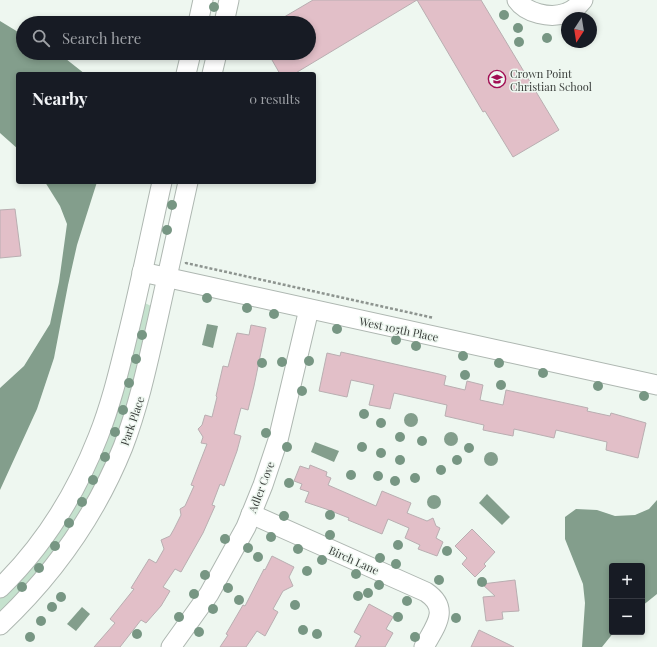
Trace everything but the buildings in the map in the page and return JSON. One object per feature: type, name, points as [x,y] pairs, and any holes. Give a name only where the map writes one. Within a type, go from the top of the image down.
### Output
[{"type":"street","points":[[200,16],[203,0]]},
{"type":"street","points":[[226,16],[229,0]]},
{"type":"street","points":[[517,0],[519,4],[528,10],[551,16],[566,13],[583,0]]},
{"type":"street","points":[[186,72],[189,60]]},
{"type":"street","points":[[212,72],[215,60]]},
{"type":"street","points":[[0,588],[29,556],[50,528],[71,494],[91,455],[106,417],[117,382],[162,184]]},
{"type":"street","name":"Park Place","points":[[0,625],[23,603],[53,568],[82,527],[106,486],[123,447],[142,389],[188,184]]},
{"type":"street","name":"West 105th Place","points":[[142,272],[657,385]]},
{"type":"street","name":"Adler Cove","points":[[171,647],[208,596],[246,527],[269,470],[278,440],[309,309]]},
{"type":"street","name":"Birch Lane","points":[[251,514],[426,592],[434,597],[439,604],[440,612],[424,647]]},
{"type":"path","points":[[188,256],[186,263],[441,320]]},
{"type":"shaded area","points":[[0,21],[16,31],[16,60],[67,60],[82,72],[16,72],[16,147],[0,133]]},
{"type":"shaded area","points":[[46,184],[96,184],[77,245],[54,358],[37,409],[0,490],[0,388],[24,366],[50,324],[59,282],[67,224],[60,206]]},
{"type":"shaded area","points":[[145,303],[151,306],[137,380],[103,474],[59,548],[0,614],[0,595],[53,532],[142,304]]},
{"type":"shaded area","points":[[207,324],[218,326],[213,348],[202,345]]},
{"type":"shaded area","points":[[408,413],[414,413],[418,417],[418,423],[414,427],[408,427],[404,423],[404,417]]},
{"type":"shaded area","points":[[448,432],[454,432],[458,436],[458,442],[454,446],[448,446],[444,442],[444,436]]},
{"type":"shaded area","points":[[315,442],[339,451],[334,462],[311,452]]},
{"type":"shaded area","points":[[488,452],[494,452],[498,456],[498,462],[494,466],[488,466],[484,462],[484,456]]},
{"type":"shaded area","points":[[487,494],[510,517],[502,525],[479,503]]},
{"type":"shaded area","points":[[431,495],[437,495],[441,499],[441,505],[437,509],[431,509],[427,505],[427,499]]},
{"type":"shaded area","points":[[657,500],[657,594],[645,604],[645,563],[609,563],[609,635],[612,635],[602,647],[582,647],[585,603],[583,584],[565,539],[565,517],[576,509],[597,510],[615,516],[635,515],[649,509]]},
{"type":"shaded area","points":[[82,607],[90,614],[76,631],[67,624]]},
{"type":"place","name":"Crown Point Christian School","points":[[497,79]]}]
